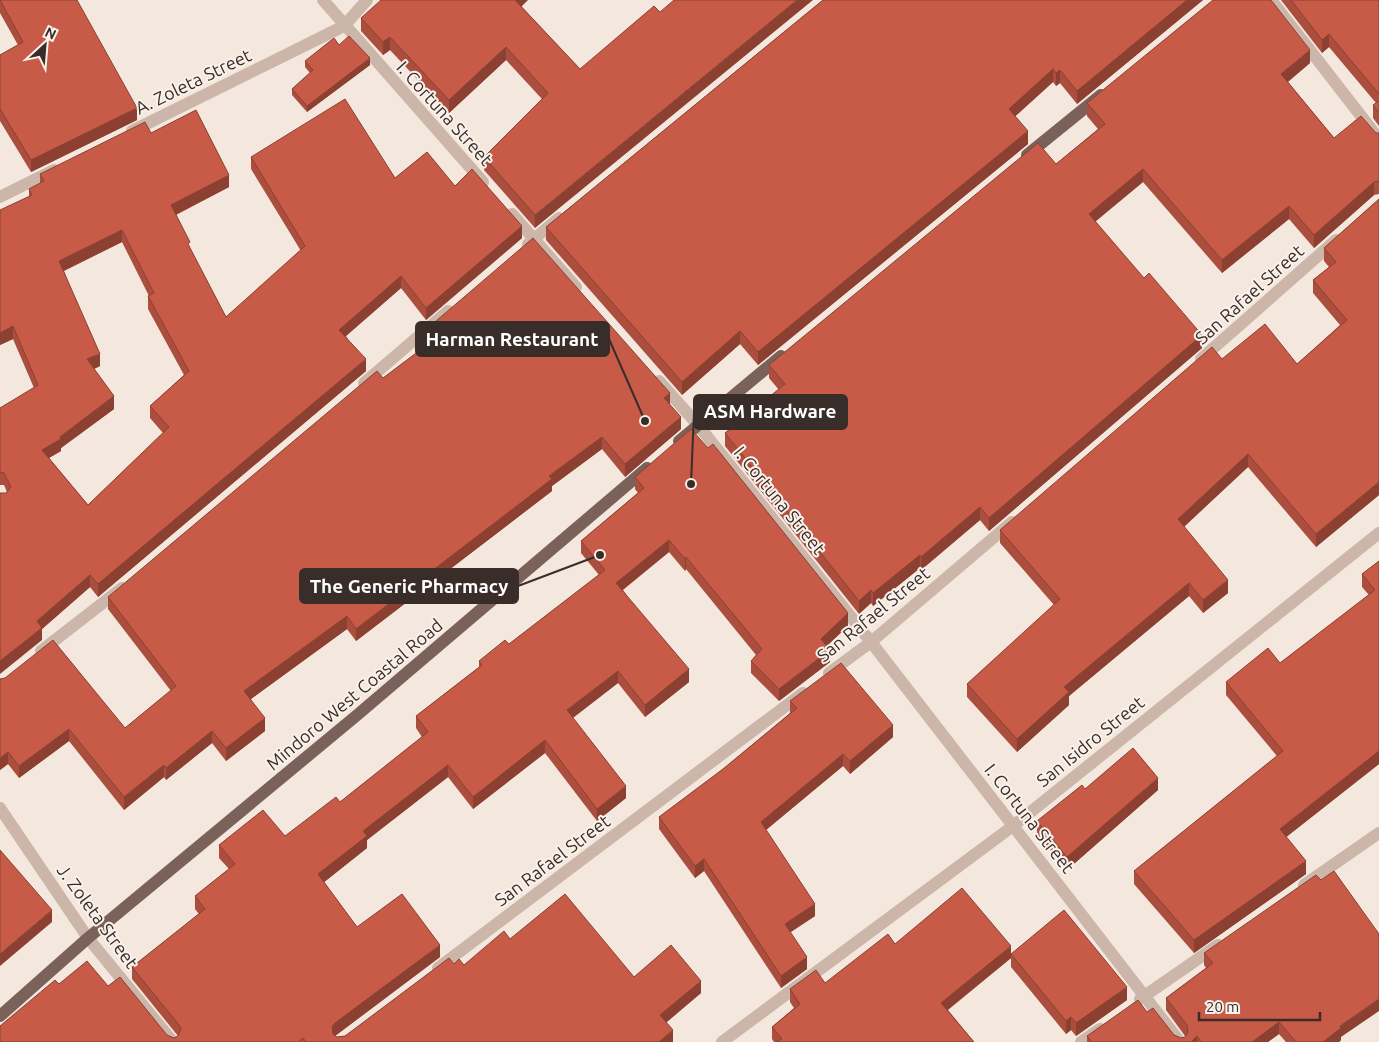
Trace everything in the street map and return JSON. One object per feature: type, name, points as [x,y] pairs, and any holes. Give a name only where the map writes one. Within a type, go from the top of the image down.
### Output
[{"type":"main road","points":[[1018,162],[1110,88]]},
{"type":"main road","name":"Mindoro West Coastal Road","points":[[0,1016],[88,938],[356,716],[663,454],[789,350]]},
{"type":"street","name":"I. Cortuna Street","points":[[323,0],[586,298]]},
{"type":"street","name":"A. Zoleta Street","points":[[124,136],[344,26],[367,0]]},
{"type":"street","points":[[1271,0],[1379,139]]},
{"type":"street","points":[[0,197],[62,166]]},
{"type":"street","points":[[519,251],[572,207]]},
{"type":"street","name":"San Rafael Street","points":[[1188,371],[1342,234]]},
{"type":"street","points":[[354,391],[459,302]]},
{"type":"street","name":"I. Cortuna Street","points":[[652,373],[698,425],[871,642],[1180,1042]]},
{"type":"street","name":"San Rafael Street","points":[[427,976],[871,642],[1022,513]]},
{"type":"street","name":"San Isidro Street","points":[[722,1042],[1013,826],[1379,533]]},
{"type":"street","points":[[30,660],[129,582]]},
{"type":"street","name":"J. Zoleta Street","points":[[0,808],[88,938],[173,1042]]},
{"type":"street","points":[[1290,895],[1379,833]]},
{"type":"street","points":[[1129,1007],[1226,940]]},
{"type":"street","points":[[1082,1042],[1114,1019]]},
{"type":"building","points":[[0,0],[77,0],[137,108],[31,160],[0,109],[0,55],[23,42]]},
{"type":"building","points":[[381,0],[515,0],[580,69],[654,6],[660,12],[674,0],[797,0],[535,215],[484,157],[548,93],[506,47],[449,100],[390,37],[383,42],[361,18]]},
{"type":"building","points":[[823,0],[1187,0],[1077,91],[1060,70],[1056,73],[1053,69],[1009,109],[1028,131],[758,352],[740,331],[682,382],[546,227]]},
{"type":"building","points":[[1213,0],[1271,0],[1310,50],[1281,74],[1334,138],[1361,116],[1376,133],[1379,133],[1379,181],[1374,182],[1314,235],[1289,206],[1222,260],[1143,169],[1089,214],[1144,278],[1149,273],[1202,335],[989,518],[980,507],[921,557],[920,555],[873,593],[871,590],[859,601],[725,433],[785,384],[769,365],[1038,143],[1056,164],[1105,124],[1087,103]]},
{"type":"building","points":[[1291,0],[1379,0],[1379,94],[1329,34],[1322,40]]},
{"type":"building","points":[[349,36],[370,58],[307,106],[292,89],[313,70],[305,61],[334,38],[339,45]]},
{"type":"building","points":[[345,99],[395,178],[427,152],[455,186],[472,169],[522,226],[426,308],[401,276],[339,330],[366,359],[98,584],[90,575],[37,621],[42,628],[0,661],[0,493],[6,493],[11,487],[4,473],[0,472],[0,408],[38,385],[13,326],[0,333],[0,210],[32,195],[29,189],[44,181],[40,174],[145,122],[151,133],[196,110],[229,175],[171,205],[190,242],[188,244],[226,317],[305,246],[251,157]],"holes":[[[122,230],[154,293],[148,296],[189,371],[150,406],[169,427],[88,505],[42,450],[61,439],[60,437],[114,396],[87,359],[100,354],[59,261]]]},
{"type":"building","points":[[1379,101],[1379,113],[1373,105]]},
{"type":"building","points":[[1379,199],[1379,482],[1316,534],[1248,454],[1178,519],[1228,580],[1203,600],[1189,583],[1064,687],[1069,692],[1017,739],[967,684],[1060,599],[1000,530],[1212,347],[1222,359],[1265,324],[1297,364],[1347,320],[1313,280],[1336,262],[1324,248]]},
{"type":"building","points":[[533,238],[670,393],[664,398],[681,417],[625,464],[602,437],[549,476],[552,479],[356,629],[347,616],[244,691],[265,718],[226,748],[212,731],[166,768],[164,765],[124,797],[69,729],[19,766],[8,752],[0,758],[0,679],[5,678],[53,640],[125,728],[176,686],[108,597],[377,371],[383,378],[444,332],[436,321]]},
{"type":"building","points":[[691,429],[708,448],[713,444],[848,613],[821,639],[830,650],[779,689],[751,661],[762,649],[686,557],[685,559],[669,540],[616,583],[689,669],[645,705],[618,671],[567,710],[626,786],[597,809],[545,740],[473,797],[448,765],[363,831],[367,836],[318,874],[357,927],[402,894],[440,945],[335,1023],[332,1027],[333,1034],[337,1037],[345,1036],[449,958],[454,964],[459,959],[464,965],[504,931],[510,939],[565,894],[634,977],[671,945],[701,981],[660,1015],[673,1030],[659,1042],[306,1042],[303,1038],[298,1042],[0,1042],[0,1026],[55,980],[59,984],[87,961],[108,986],[120,977],[167,1035],[174,1038],[178,1036],[181,1029],[179,1025],[132,967],[205,909],[195,896],[235,864],[219,845],[263,810],[285,836],[336,797],[340,802],[428,732],[416,716],[482,665],[479,661],[505,640],[509,644],[605,570],[581,541],[644,488],[635,477]]},
{"type":"building","points":[[1379,561],[1379,751],[1280,829],[1306,861],[1194,940],[1134,871],[1283,751],[1226,682],[1268,648],[1280,663],[1375,590],[1362,574]]},
{"type":"building","points":[[841,663],[893,725],[850,761],[843,754],[761,822],[815,904],[785,924],[807,957],[781,976],[704,859],[695,866],[659,817],[723,769],[797,708],[790,701]]},
{"type":"building","points":[[1133,748],[1158,778],[1067,857],[1037,821],[1082,785],[1085,789]]},
{"type":"building","points":[[0,850],[52,910],[0,954]]},
{"type":"building","points":[[1334,871],[1379,934],[1379,999],[1340,1026],[1341,1028],[1323,1042],[1296,1042],[1279,1022],[1252,1042],[1201,1042],[1197,1036],[1191,1042],[1092,1042],[1087,1036],[1138,1000],[1147,1012],[1153,1008],[1174,1035],[1181,1038],[1185,1037],[1188,1032],[1187,1025],[1166,998],[1213,963],[1204,953],[1316,875],[1321,880]]},
{"type":"building","points":[[962,888],[1011,946],[941,1003],[974,1042],[776,1042],[782,1039],[772,1027],[800,1004],[790,989],[816,970],[825,983],[888,934],[895,944]]},
{"type":"building","points":[[1064,910],[1127,987],[1076,1023],[1071,1017],[1066,1021],[1011,954]]},
{"type":"place","name":"Harman Restaurant","points":[[645,421]]},
{"type":"place","name":"ASM Hardware","points":[[691,484]]},
{"type":"place","name":"The Generic Pharmacy","points":[[600,555]]}]
